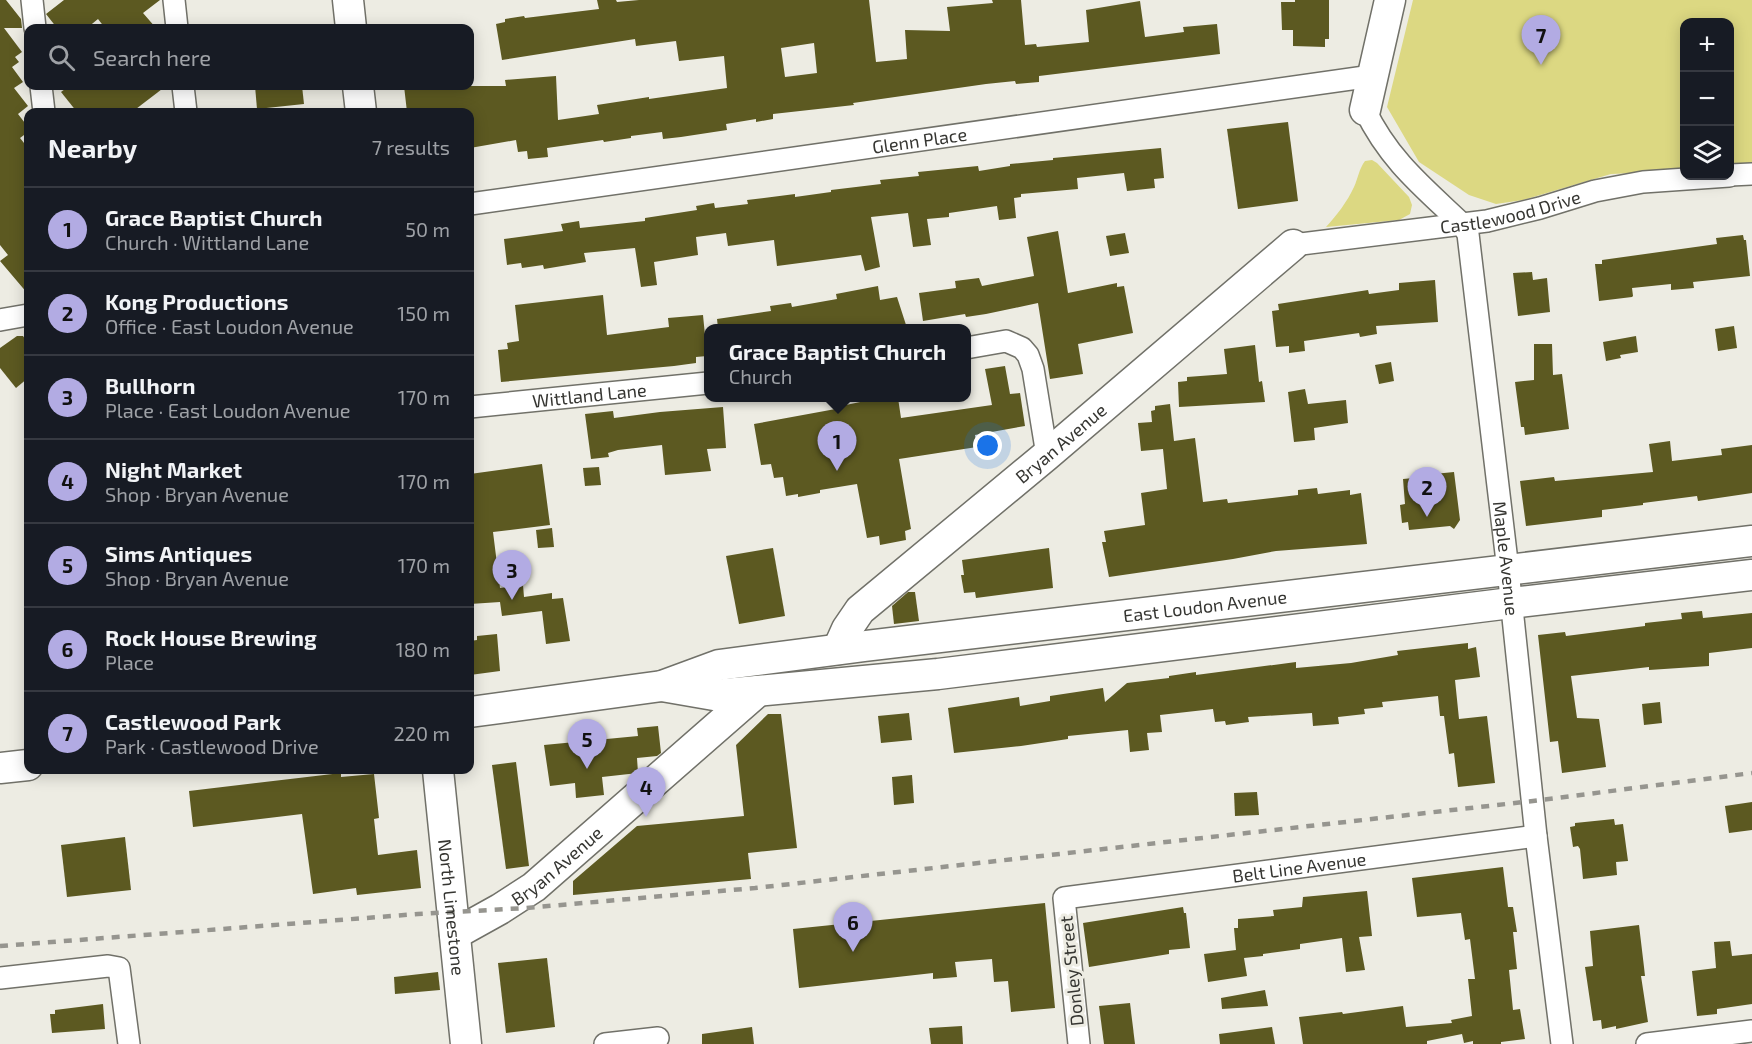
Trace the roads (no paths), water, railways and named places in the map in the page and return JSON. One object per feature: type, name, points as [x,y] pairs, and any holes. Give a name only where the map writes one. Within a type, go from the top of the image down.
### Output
[{"type":"main road","points":[[349,0],[351,24]]},
{"type":"main road","points":[[1365,110],[1390,0]]},
{"type":"main road","points":[[359,90],[361,108]]},
{"type":"main road","name":"Bryan Avenue","points":[[838,649],[847,628],[860,610],[1047,455],[1293,244]]},
{"type":"main road","name":"East Loudon Avenue","points":[[474,711],[662,686],[719,665],[838,649],[1752,541]]},
{"type":"main road","name":"East Loudon Avenue","points":[[662,686],[714,695],[938,674],[1752,575]]},
{"type":"main road","name":"Bryan Avenue","points":[[455,934],[534,887],[758,691]]},
{"type":"main road","points":[[0,768],[24,765]]},
{"type":"main road","name":"North Limestone","points":[[438,774],[466,1044]]},
{"type":"street","points":[[32,0],[35,24]]},
{"type":"street","points":[[174,0],[177,24]]},
{"type":"street","name":"Glenn Place","points":[[474,203],[1372,76]]},
{"type":"street","points":[[42,90],[44,108]]},
{"type":"street","points":[[183,90],[186,108]]},
{"type":"street","name":"Maple Avenue","points":[[1365,110],[1376,134],[1390,154],[1462,224],[1468,234],[1508,570],[1536,836],[1562,1044]]},
{"type":"street","name":"Castlewood Drive","points":[[1734,176],[1752,174]]},
{"type":"street","name":"Castlewood Drive","points":[[1293,244],[1487,221],[1595,191],[1643,182],[1680,179]]},
{"type":"street","points":[[0,320],[24,316]]},
{"type":"street","points":[[971,347],[1006,341],[1022,348],[1028,355],[1033,369],[1047,455]]},
{"type":"street","name":"Wittland Lane","points":[[474,407],[704,383]]},
{"type":"street","points":[[1156,612],[1162,646]]},
{"type":"street","name":"Belt Line Avenue","points":[[1064,898],[1536,836]]},
{"type":"street","name":"Donley Street","points":[[1064,898],[1079,1044]]},
{"type":"street","points":[[0,978],[108,966],[120,968],[129,1044]]},
{"type":"street","points":[[1647,1044],[1752,1031]]},
{"type":"street","points":[[605,1044],[658,1038]]},
{"type":"railway","points":[[0,946],[526,908],[755,888],[1533,801],[1752,773]]},
{"type":"place","name":"Castlewood Park","points":[[1541,65]]},
{"type":"place","name":"Grace Baptist Church","points":[[837,471]]},
{"type":"place","name":"Kong Productions","points":[[1427,517]]},
{"type":"place","name":"Bullhorn","points":[[512,600]]},
{"type":"place","name":"Sims Antiques","points":[[587,769]]},
{"type":"place","name":"Night Market","points":[[646,817]]},
{"type":"place","name":"Rock House Brewing","points":[[853,952]]}]
